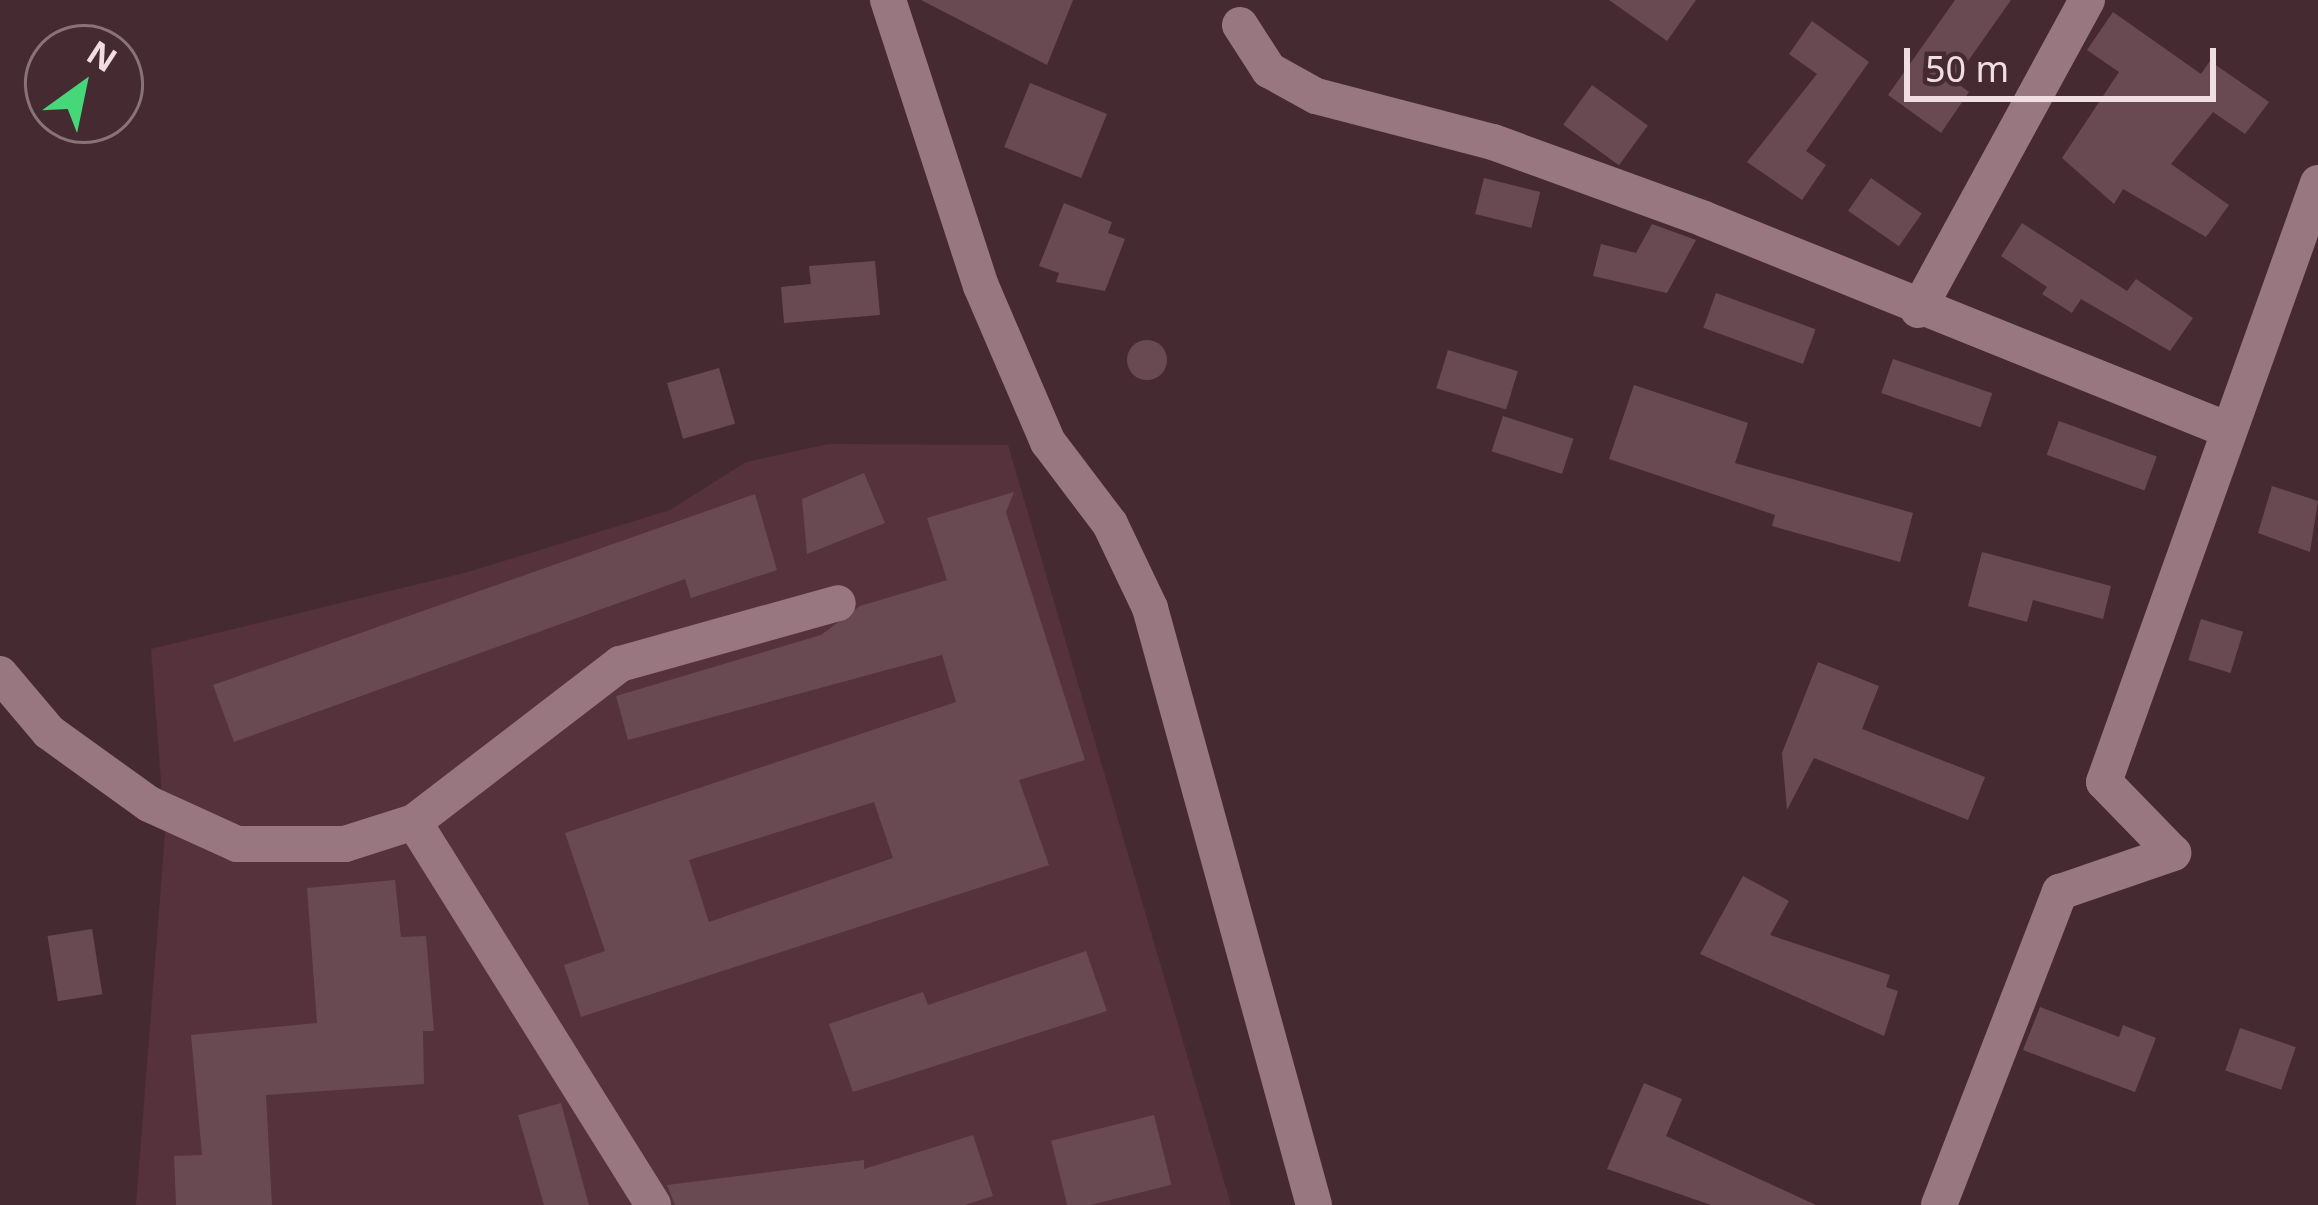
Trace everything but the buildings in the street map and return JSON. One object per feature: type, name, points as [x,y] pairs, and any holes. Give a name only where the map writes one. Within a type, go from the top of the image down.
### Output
[{"type":"street","points":[[888,0],[997,325],[1048,442],[1109,524],[1150,608],[1314,1205]]},
{"type":"street","points":[[1918,310],[2086,0]]},
{"type":"street","points":[[1240,25],[1269,70],[1316,96],[1493,142],[2228,430]]},
{"type":"street","points":[[1939,1205],[2060,892],[2173,853],[2104,782],[2318,183]]},
{"type":"street","points":[[0,674],[49,731],[133,792],[237,844],[345,844],[414,823],[620,664],[838,603]]},
{"type":"street","points":[[414,823],[652,1205]]},
{"type":"shaded area","points":[[829,444],[1008,445],[1231,1205],[136,1205],[165,834],[151,649],[468,572],[670,510],[746,462]]}]
